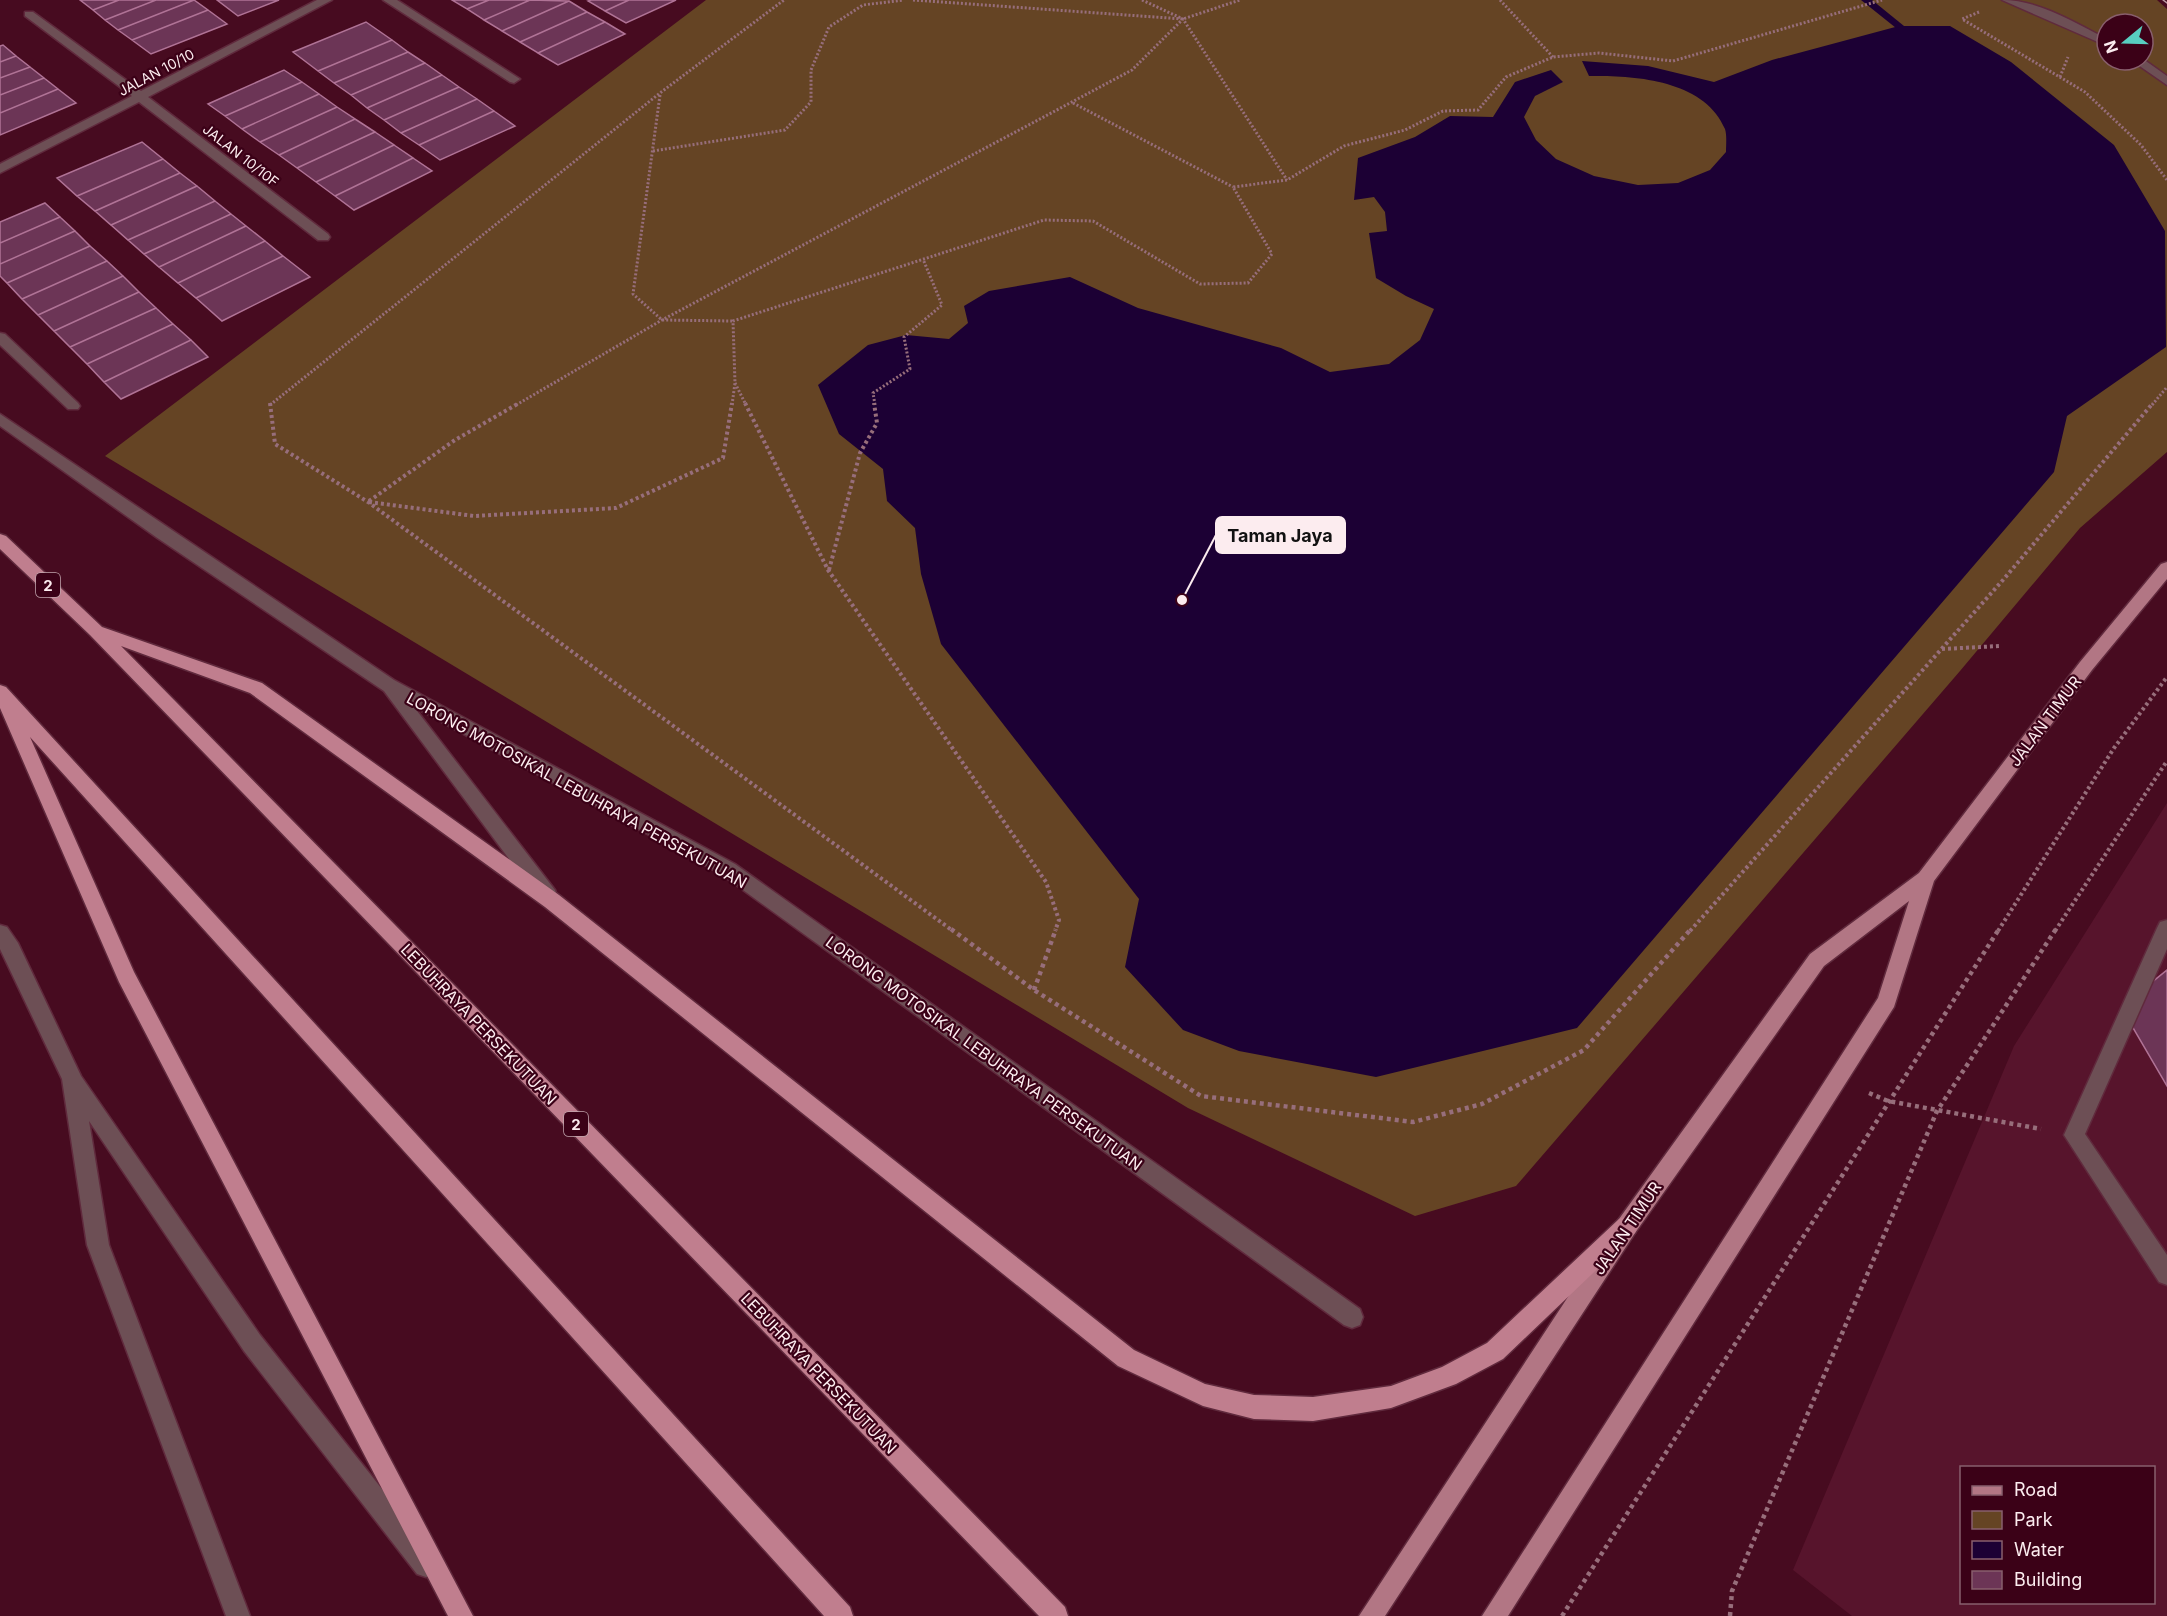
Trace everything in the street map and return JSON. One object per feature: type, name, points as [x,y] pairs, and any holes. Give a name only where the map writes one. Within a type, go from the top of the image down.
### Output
[{"type":"highway","name":"LEBUHRAYA PERSEKUTUAN","points":[[0,540],[96,631],[1056,1616]]},
{"type":"highway","points":[[96,631],[256,688],[552,901],[1126,1358],[1203,1395],[1254,1407],[1313,1409],[1391,1397],[1448,1376],[1495,1351],[1627,1226]]},
{"type":"highway","points":[[1,693],[126,976],[458,1609]]},
{"type":"highway","points":[[1,693],[841,1616]]},
{"type":"main road","name":"JALAN TIMUR","points":[[1371,1616],[1627,1226],[1817,960],[1926,878],[2086,666],[2167,568]]},
{"type":"main road","name":"JALAN TIMUR","points":[[1494,1616],[1887,1001],[1926,878]]},
{"type":"street","name":"JALAN 10/10","points":[[0,169],[326,0]]},
{"type":"street","points":[[389,0],[514,79]]},
{"type":"street","points":[[2008,0],[2048,15],[2095,37]]},
{"type":"street","name":"JALAN 10/10F","points":[[29,15],[141,97],[323,237]]},
{"type":"street","points":[[2154,72],[2167,81]]},
{"type":"street","points":[[0,338],[73,406]]},
{"type":"street","name":"LORONG MOTOSIKAL LEBUHRAYA PERSEKUTUAN","points":[[0,419],[162,533],[388,685],[728,869],[1352,1317]]},
{"type":"street","points":[[388,685],[552,901]]},
{"type":"street","points":[[2167,928],[2074,1134],[2167,1274]]},
{"type":"street","points":[[0,933],[11,949],[72,1079],[252,1342],[458,1609]]},
{"type":"street","points":[[72,1079],[98,1245],[238,1616]]},
{"type":"path","points":[[784,0],[660,93],[270,403],[275,444],[368,502],[1034,990],[1201,1096],[1413,1122],[1482,1104],[1584,1050],[1941,649],[2167,387]]},
{"type":"path","points":[[652,151],[785,130],[811,102],[811,70],[829,27],[863,5],[903,0]]},
{"type":"path","points":[[914,0],[1183,19],[1240,0]]},
{"type":"path","points":[[1142,0],[1183,19],[1287,180]]},
{"type":"path","points":[[1500,0],[1553,57]]},
{"type":"path","points":[[1233,187],[1287,180],[1344,146],[1405,130],[1443,111],[1478,110],[1506,77],[1553,57],[1599,53],[1672,61],[1844,9],[1882,0]]},
{"type":"path","points":[[1983,10],[1962,19],[2085,92],[2141,145],[2167,180]]},
{"type":"path","points":[[368,502],[454,440],[662,320],[1132,70],[1183,19]]},
{"type":"path","points":[[660,93],[633,294],[662,320],[733,321],[1044,220],[1094,221],[1200,284],[1248,283],[1272,254],[1233,187],[1073,103]]},
{"type":"path","points":[[828,570],[860,453],[877,423],[873,393],[910,369],[904,337],[942,305],[923,259]]},
{"type":"path","points":[[368,502],[474,516],[616,508],[723,458],[735,383],[733,321]]},
{"type":"path","points":[[735,383],[828,570],[1046,882],[1059,920],[1034,990]]},
{"type":"path","points":[[1941,649],[2000,646]]},
{"type":"path","points":[[1562,1616],[2114,748],[2167,677]]},
{"type":"path","points":[[1730,1616],[1732,1591],[1937,1111],[2167,761]]},
{"type":"path","points":[[1836,1079],[1888,1101],[2074,1134]]},
{"type":"shaded area","points":[[2167,803],[2167,1616],[1852,1616],[1793,1570],[2014,1046]]},
{"type":"green space","points":[[706,0],[2157,0],[2167,9],[2167,452],[2080,528],[1960,671],[1516,1186],[1415,1216],[1188,1108],[105,456]]},
{"type":"water","points":[[1899,26],[1950,26],[2011,62],[2114,145],[2165,231],[2166,347],[2067,416],[2054,472],[1577,1028],[1376,1077],[1239,1051],[1183,1030],[1125,967],[1139,899],[941,644],[921,574],[915,528],[887,501],[883,469],[839,434],[818,385],[868,345],[906,335],[949,339],[968,323],[964,306],[989,291],[1070,277],[1138,308],[1281,348],[1330,372],[1389,364],[1420,340],[1434,309],[1376,278],[1369,233],[1387,231],[1385,212],[1374,197],[1354,200],[1358,158],[1415,137],[1450,116],[1493,117],[1515,82],[1551,70],[1563,82],[1535,96],[1524,117],[1536,140],[1556,159],[1594,176],[1638,185],[1678,183],[1710,170],[1726,152],[1725,129],[1715,113],[1702,100],[1685,90],[1666,84],[1647,79],[1589,76],[1582,61],[1648,66],[1714,82],[1772,60]]},
{"type":"building","points":[[80,0],[119,0],[93,10]]},
{"type":"building","points":[[119,0],[156,0],[105,20],[93,10]]},
{"type":"building","points":[[156,0],[194,0],[118,30],[105,20]]},
{"type":"building","points":[[194,0],[208,10],[132,40],[118,30]]},
{"type":"building","points":[[217,0],[279,0],[238,16]]},
{"type":"building","points":[[452,0],[489,0],[467,9]]},
{"type":"building","points":[[489,0],[530,0],[484,20],[467,9]]},
{"type":"building","points":[[530,0],[569,1],[502,31],[484,20]]},
{"type":"building","points":[[629,0],[605,11],[588,1]]},
{"type":"building","points":[[629,0],[676,0],[626,23],[605,11]]},
{"type":"building","points":[[569,1],[587,12],[520,42],[502,31]]},
{"type":"building","points":[[208,10],[227,24],[151,54],[132,40]]},
{"type":"building","points":[[587,12],[605,22],[538,53],[520,42]]},
{"type":"building","points":[[366,22],[392,40],[318,71],[293,52]]},
{"type":"building","points":[[605,22],[625,34],[558,65],[538,53]]},
{"type":"building","points":[[392,40],[408,52],[334,83],[318,71]]},
{"type":"building","points":[[3,45],[16,56],[0,62],[0,46]]},
{"type":"building","points":[[408,52],[425,63],[351,95],[334,83]]},
{"type":"building","points":[[16,56],[30,67],[0,78],[0,62]]},
{"type":"building","points":[[425,63],[442,75],[367,108],[351,95]]},
{"type":"building","points":[[30,67],[44,78],[0,95],[0,78]]},
{"type":"building","points":[[284,70],[302,82],[225,116],[208,104]]},
{"type":"building","points":[[442,75],[459,87],[384,120],[367,108]]},
{"type":"building","points":[[44,78],[58,89],[0,113],[0,95]]},
{"type":"building","points":[[302,82],[319,94],[242,129],[225,116]]},
{"type":"building","points":[[459,87],[477,99],[401,133],[384,120]]},
{"type":"building","points":[[58,89],[76,103],[0,135],[0,113]]},
{"type":"building","points":[[319,94],[337,107],[260,142],[242,129]]},
{"type":"building","points":[[477,99],[494,111],[419,145],[401,133]]},
{"type":"building","points":[[337,107],[355,119],[279,155],[260,142]]},
{"type":"building","points":[[494,111],[515,126],[440,160],[419,145]]},
{"type":"building","points":[[355,119],[375,132],[297,168],[279,155]]},
{"type":"building","points":[[375,132],[394,145],[316,182],[297,168]]},
{"type":"building","points":[[142,142],[163,159],[77,196],[57,178]]},
{"type":"building","points":[[394,145],[413,158],[335,196],[316,182]]},
{"type":"building","points":[[413,158],[432,171],[354,210],[335,196]]},
{"type":"building","points":[[163,159],[180,173],[95,211],[77,196]]},
{"type":"building","points":[[180,173],[197,186],[111,225],[95,211]]},
{"type":"building","points":[[197,186],[215,201],[128,240],[111,225]]},
{"type":"building","points":[[215,201],[231,214],[144,254],[128,240]]},
{"type":"building","points":[[45,203],[60,217],[0,243],[0,222]]},
{"type":"building","points":[[231,214],[246,226],[159,267],[144,254]]},
{"type":"building","points":[[60,217],[75,231],[0,264],[0,243]]},
{"type":"building","points":[[246,226],[265,241],[178,283],[159,267]]},
{"type":"building","points":[[75,231],[90,246],[7,283],[0,276],[0,264]]},
{"type":"building","points":[[265,241],[283,256],[196,298],[178,283]]},
{"type":"building","points":[[90,246],[107,261],[22,299],[7,283]]},
{"type":"building","points":[[283,256],[310,277],[222,321],[196,298]]},
{"type":"building","points":[[107,261],[123,276],[38,315],[22,299]]},
{"type":"building","points":[[123,276],[139,292],[54,331],[38,315]]},
{"type":"building","points":[[139,292],[156,308],[70,347],[54,331]]},
{"type":"building","points":[[156,308],[173,324],[87,364],[70,347]]},
{"type":"building","points":[[173,324],[191,340],[104,382],[87,364]]},
{"type":"building","points":[[191,340],[208,357],[121,399],[104,382]]},
{"type":"building","points":[[2167,970],[2167,1086],[2129,1021],[2141,991]]},
{"type":"waterway","points":[[1866,0],[1899,26]]},
{"type":"tram line","points":[[2163,0],[2167,3]]},
{"type":"place","name":"Taman Jaya","points":[[1182,600]]}]
